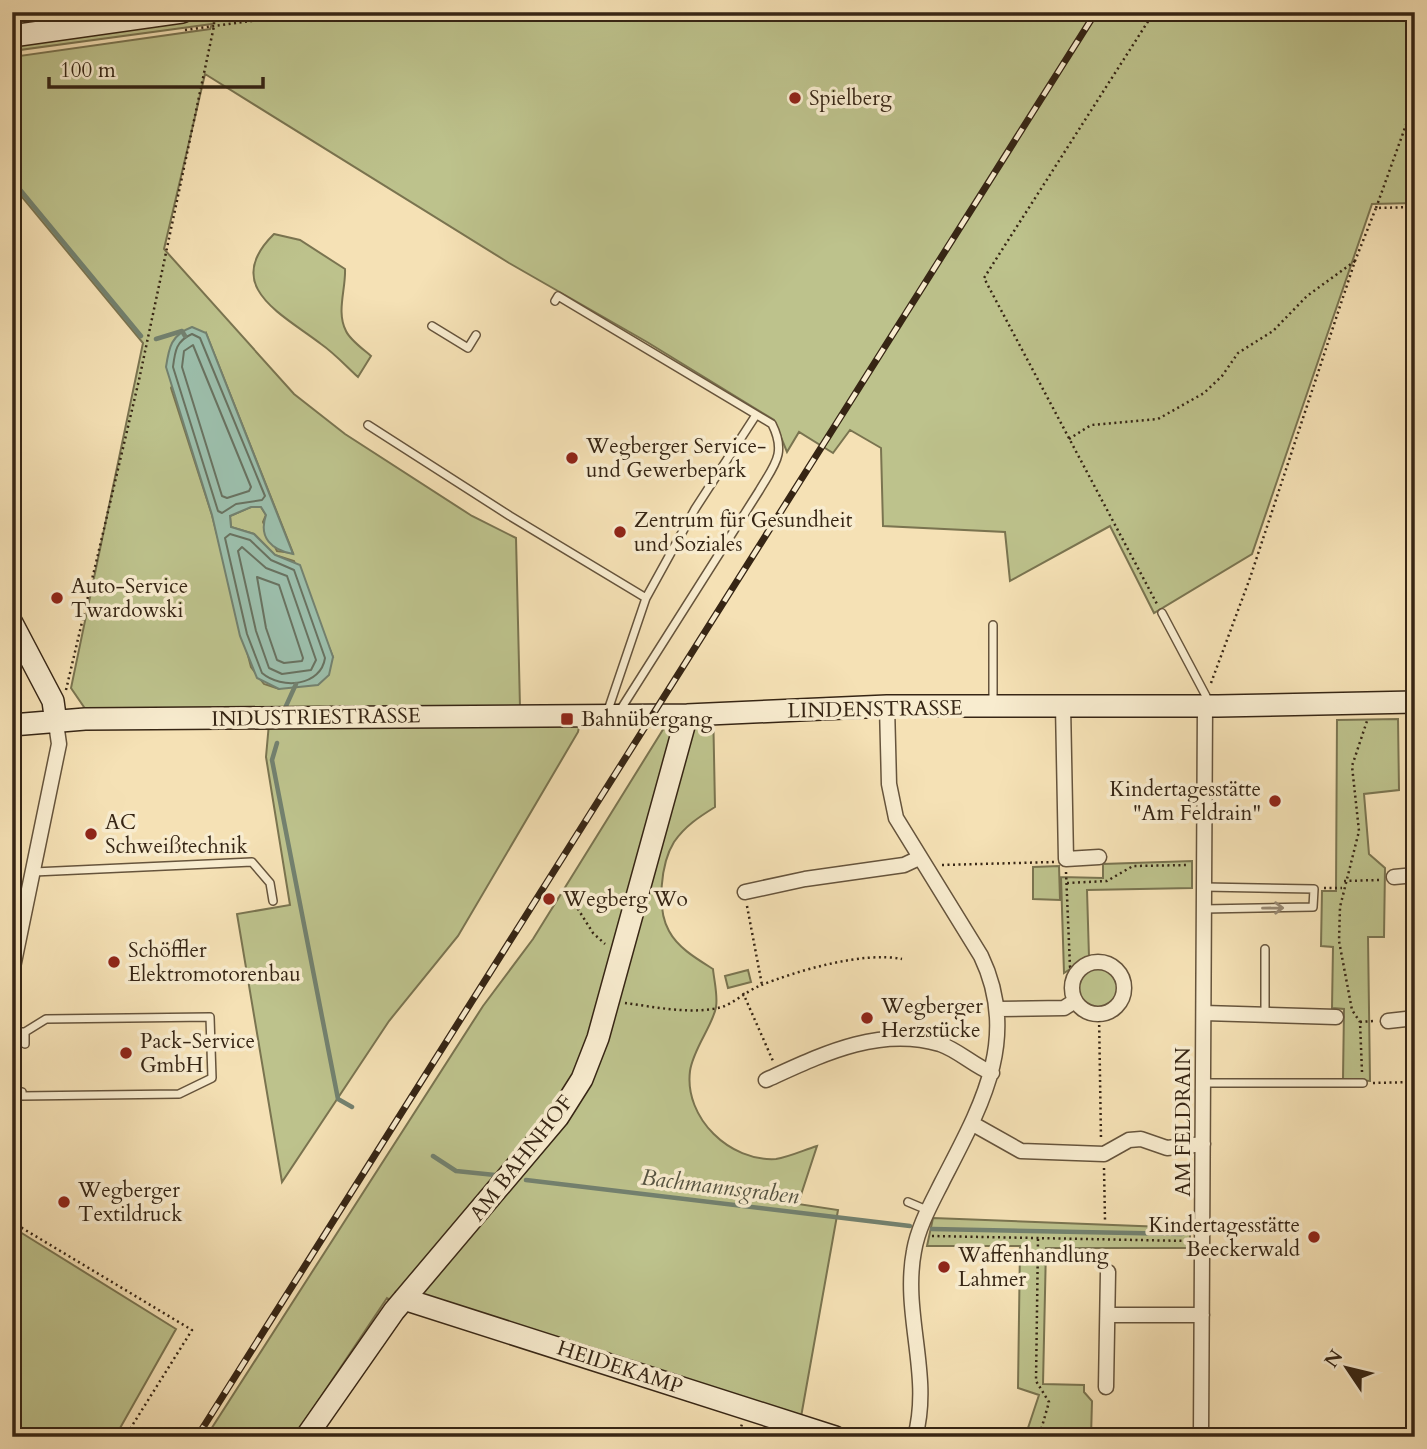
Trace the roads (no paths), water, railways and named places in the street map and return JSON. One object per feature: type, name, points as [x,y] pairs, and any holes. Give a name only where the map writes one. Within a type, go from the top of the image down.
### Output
[{"type":"street","points":[[12,36],[182,12]]},
{"type":"street","points":[[12,623],[53,701],[59,744],[12,972]]},
{"type":"street","name":"LINDENSTRASSE","points":[[687,715],[887,706],[1206,701],[1415,702]]},
{"type":"street","name":"AM FELDRAIN","points":[[1201,1437],[1206,701]]},
{"type":"street","points":[[1063,705],[1066,859],[1099,858]]},
{"type":"street","points":[[887,706],[889,784],[896,818],[922,862],[956,910],[981,956],[992,977],[999,1009],[992,1073],[973,1124],[928,1211],[914,1252],[912,1289],[923,1384],[922,1413],[915,1437]]},
{"type":"street","name":"INDUSTRIESTRASSE","points":[[12,725],[85,719],[687,715]]},
{"type":"street","name":"AM BAHNHOF","points":[[306,1437],[404,1299],[558,1116],[576,1088],[598,1038],[687,715]]},
{"type":"street","points":[[745,892],[805,879],[922,862]]},
{"type":"street","points":[[1394,877],[1415,875]]},
{"type":"street","points":[[1090,963],[1105,963],[1121,976],[1124,991],[1118,1004],[1100,1014],[1085,1011],[1075,1001],[1072,989],[1078,971],[1090,963]]},
{"type":"street","points":[[999,1009],[1064,1008],[1075,1001]]},
{"type":"street","points":[[1204,1013],[1336,1017]]},
{"type":"street","points":[[1388,1021],[1415,1018]]},
{"type":"street","points":[[772,1077],[836,1049],[869,1041],[905,1038],[942,1045],[992,1073]]},
{"type":"street","points":[[973,1124],[1021,1152],[1103,1154],[1129,1140],[1141,1139],[1167,1148],[1203,1144]]},
{"type":"street","points":[[1106,1387],[1108,1272]]},
{"type":"street","name":"HEIDEKAMP","points":[[404,1299],[835,1437]]},
{"type":"street","points":[[1108,1315],[1202,1315]]},
{"type":"lane","points":[[555,301],[558,296],[772,424],[780,440],[780,455],[612,715]]},
{"type":"lane","points":[[432,326],[468,348],[476,335]]},
{"type":"lane","points":[[612,715],[646,597],[695,509],[756,415]]},
{"type":"lane","points":[[368,425],[510,516],[646,597]]},
{"type":"lane","points":[[1162,613],[1206,701]]},
{"type":"lane","points":[[993,625],[993,706]]},
{"type":"lane","points":[[34,872],[252,862],[270,883],[272,901]]},
{"type":"lane","points":[[1205,887],[1314,889],[1313,907],[1205,909]]},
{"type":"lane","points":[[1265,949],[1265,1016]]},
{"type":"lane","points":[[12,1032],[25,1032],[46,1018],[210,1017],[212,1078],[179,1094],[21,1096],[22,1092]]},
{"type":"lane","points":[[25,1032],[25,1044]]},
{"type":"lane","points":[[1204,1083],[1363,1083]]},
{"type":"lane","points":[[908,1202],[928,1211]]},
{"type":"water","points":[[192,327],[206,333],[293,554],[269,542],[264,530],[266,515],[261,507],[251,507],[230,516],[231,527],[254,534],[275,555],[300,565],[333,657],[329,675],[318,685],[279,689],[257,678],[240,636],[212,515],[166,367],[172,342]]},
{"type":"waterway","name":"Bachmannsgraben","points":[[12,180],[141,336]]},
{"type":"waterway","name":"Bachmannsgraben","points":[[156,339],[182,331],[185,336]]},
{"type":"waterway","name":"Bachmannsgraben","points":[[286,706],[296,684]]},
{"type":"waterway","name":"Bachmannsgraben","points":[[277,743],[272,760],[338,1099],[352,1107]]},
{"type":"waterway","name":"Bachmannsgraben","points":[[433,1156],[456,1171],[495,1175]]},
{"type":"waterway","name":"Bachmannsgraben","points":[[526,1180],[910,1226]]},
{"type":"waterway","name":"Bachmannsgraben","points":[[932,1229],[1182,1234]]},
{"type":"railway","points":[[197,1437],[1096,12]]},
{"type":"place","name":"Spielberg","points":[[795,98]]},
{"type":"place","name":"Wegberger Service- und Gewerbepark","points":[[572,458]]},
{"type":"place","name":"Zentrum für Gesundheit und Soziales","points":[[620,532]]},
{"type":"place","name":"Auto-Service Twardowski","points":[[57,598]]},
{"type":"place","name":"Bahnübergang","points":[[567,719]]},
{"type":"place","name":"Kindertagesstätte \"Am Feldrain\"","points":[[1275,801]]},
{"type":"place","name":"AC Schweißtechnik","points":[[91,834]]},
{"type":"place","name":"Wegberg Wo","points":[[549,899]]},
{"type":"place","name":"Schöffler Elektromotorenbau","points":[[114,962]]},
{"type":"place","name":"Wegberger Herzstücke","points":[[867,1018]]},
{"type":"place","name":"Pack-Service GmbH","points":[[126,1053]]},
{"type":"place","name":"Wegberger Textildruck","points":[[64,1202]]},
{"type":"place","name":"Kindertagesstätte Beeckerwald","points":[[1314,1237]]},
{"type":"place","name":"Waffenhandlung Lahmer","points":[[944,1267]]}]
